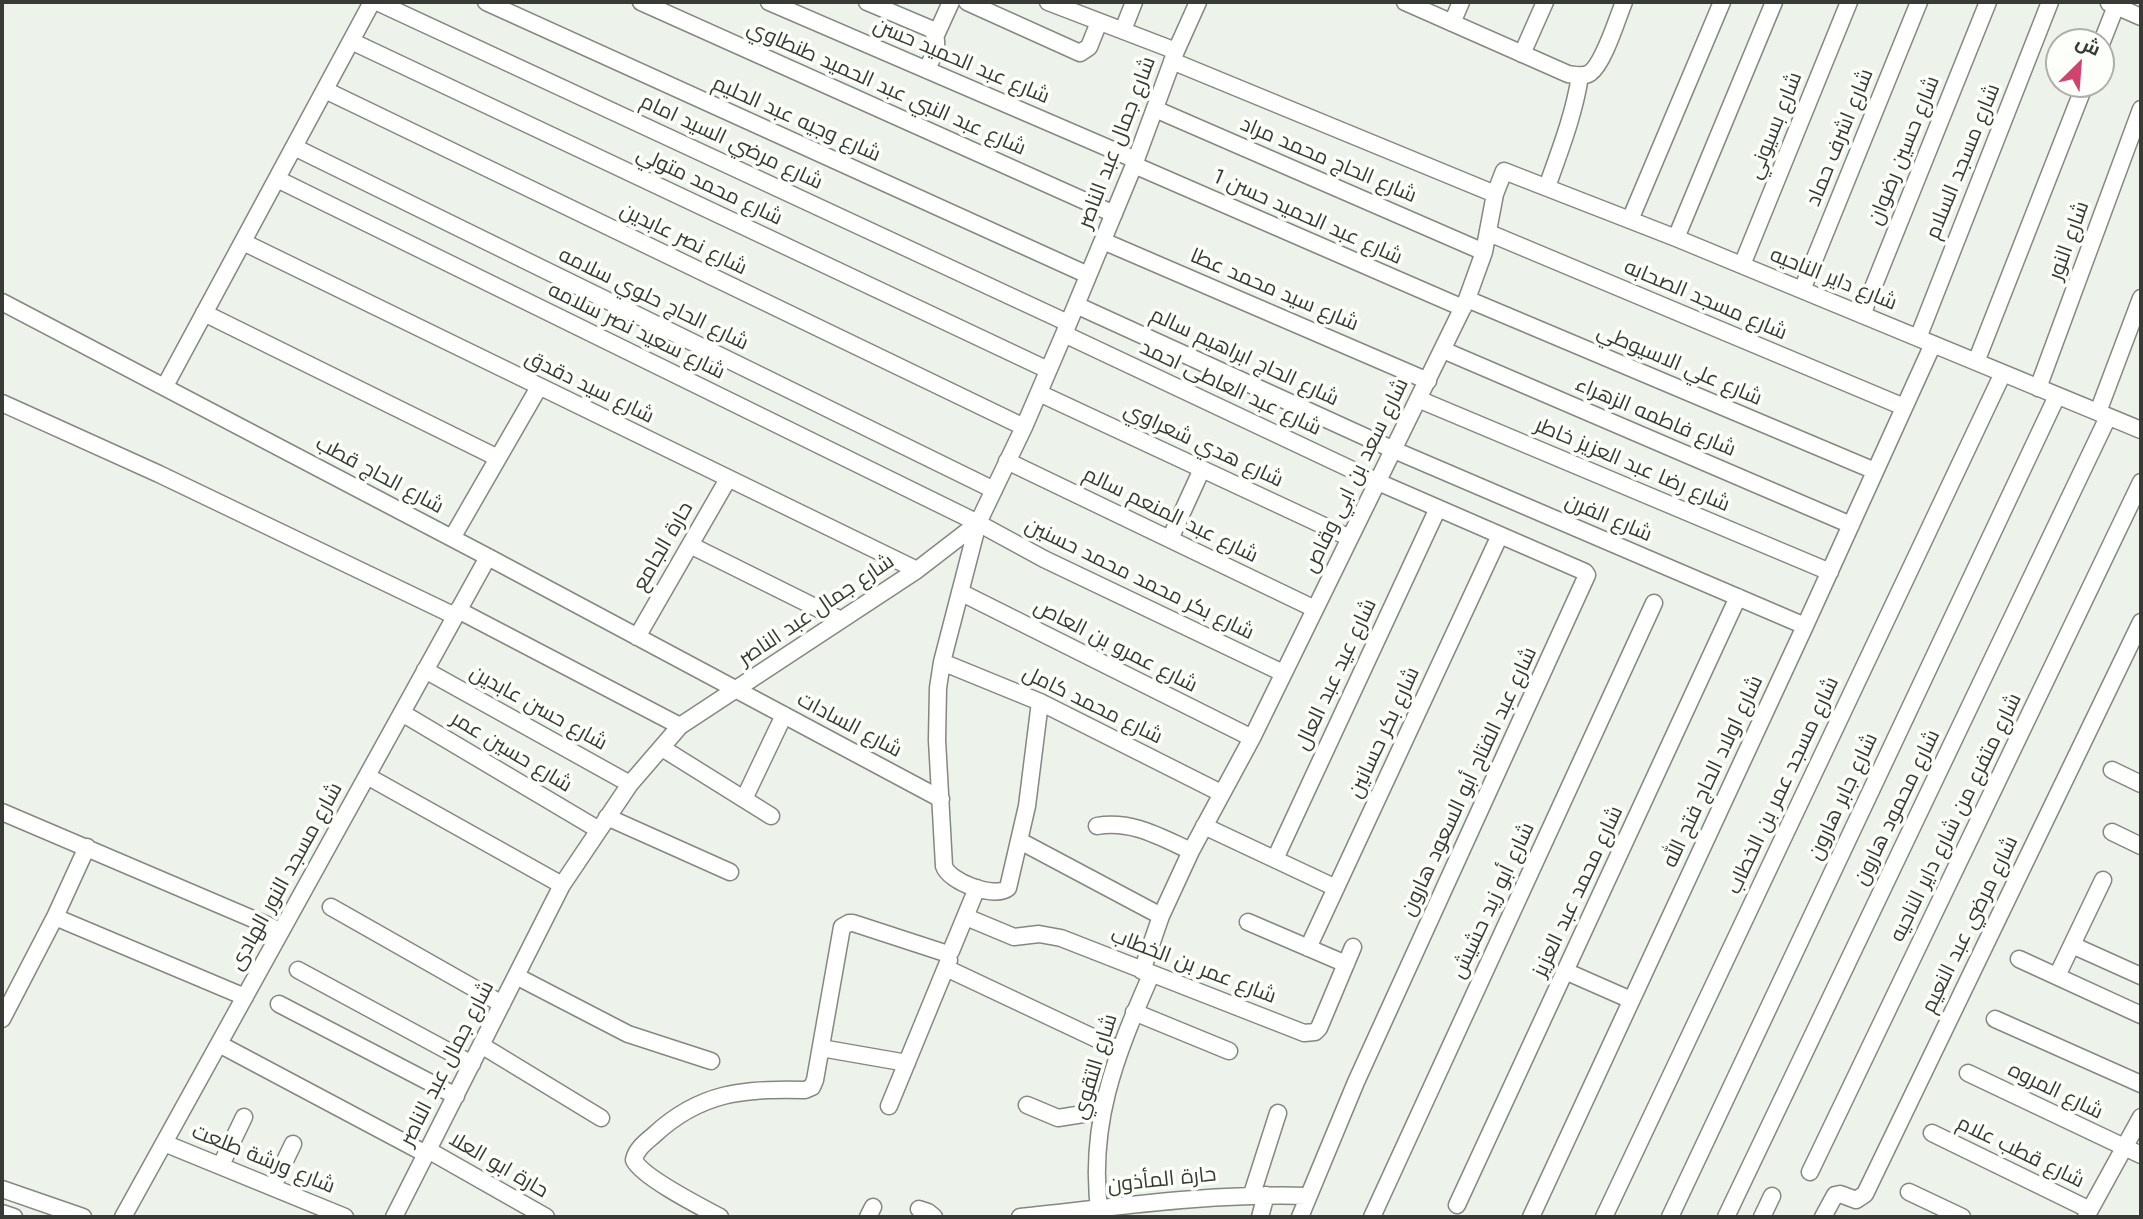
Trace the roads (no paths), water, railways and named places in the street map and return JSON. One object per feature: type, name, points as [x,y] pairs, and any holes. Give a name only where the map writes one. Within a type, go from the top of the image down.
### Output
[{"type":"street","name":"شارع وجيه عبد الحليم","points":[[485,2],[1088,275]]},
{"type":"street","name":"شارع عبد النبي عبد الحميد طنطاوي","points":[[641,2],[1114,214]]},
{"type":"street","name":"شارع عبد الحميد حسن","points":[[769,2],[927,69],[1135,163]]},
{"type":"street","points":[[867,2],[931,29],[936,35]]},
{"type":"street","points":[[927,69],[936,46],[936,35],[951,2]]},
{"type":"street","points":[[967,2],[1080,53],[1089,47],[1099,22]]},
{"type":"street","points":[[1051,2],[1084,9],[1099,22],[1123,30],[1174,56],[1495,194]]},
{"type":"street","points":[[1123,30],[1135,2]]},
{"type":"street","name":"شارع جمال عبد الناصر","points":[[394,1217],[562,885],[630,784],[680,726],[917,569],[978,523],[1039,393],[1135,163],[1174,56],[1198,2]]},
{"type":"street","points":[[1405,2],[1568,74],[1580,76],[1590,74],[1599,62],[1624,2]]},
{"type":"street","points":[[1452,23],[1461,2]]},
{"type":"street","points":[[1522,54],[1545,2]]},
{"type":"street","points":[[1630,220],[1722,2]]},
{"type":"street","points":[[1675,238],[1774,2]]},
{"type":"street","name":"شارع بسيوني","points":[[1742,265],[1849,2]]},
{"type":"street","name":"شارع اشرف حماد","points":[[1801,290],[1919,2]]},
{"type":"street","name":"شارع حسين رضوان","points":[[1862,315],[1988,2]]},
{"type":"street","name":"شارع مسجد السلام","points":[[1925,341],[2050,2]]},
{"type":"street","points":[[165,386],[370,3]]},
{"type":"street","name":"شارع مرضي السيد امام","points":[[370,3],[1066,329]]},
{"type":"street","points":[[2105,28],[2111,4],[2141,17]]},
{"type":"street","name":"شارع محمد متولي","points":[[351,41],[1048,370]]},
{"type":"street","points":[[1547,187],[1566,134],[1580,76]]},
{"type":"street","name":"شارع نصر عابدين","points":[[325,90],[1024,427]]},
{"type":"street","points":[[1976,362],[2080,98]]},
{"type":"street","name":"شارع الحاج محمد مراد","points":[[1155,109],[1484,252]]},
{"type":"street","name":"شارع النور","points":[[2038,388],[2141,109]]},
{"type":"street","name":"شارع الحاج حلوي سلامه","points":[[294,147],[994,490]]},
{"type":"street","name":"شارع عبد الحميد حسن 1","points":[[1135,163],[1465,304]]},
{"type":"street","name":"شارع داير الناحيه","points":[[1507,172],[1742,265],[2141,430]]},
{"type":"street","name":"شارع سعد بن ابي وقاص","points":[[1221,793],[1252,738],[1465,304],[1484,252],[1495,194],[1502,174],[1507,172]]},
{"type":"street","name":"شارع سعيد نصر سلامه","points":[[277,179],[978,523]]},
{"type":"street","name":"شارع مسجد الصحابه","points":[[1489,233],[1904,407]]},
{"type":"street","name":"شارع سيد محمد عطا","points":[[1103,241],[1428,381]]},
{"type":"street","name":"شارع سيد دقدق","points":[[243,242],[917,569]]},
{"type":"street","name":"شارع محمود هارون","points":[[1726,1217],[2103,415],[2141,298]]},
{"type":"street","name":"شارع الحاج قطب","points":[[2,302],[737,690]]},
{"type":"street","name":"شارع علي الاسيوطي","points":[[1465,304],[1875,471]]},
{"type":"street","name":"شارع الحاج ابراهيم سالم","points":[[1076,305],[1394,450]]},
{"type":"street","points":[[204,313],[498,458]]},
{"type":"street","name":"شارع عبد العاطى احمد","points":[[1066,329],[1378,482]]},
{"type":"street","name":"شارع اولاد الحاج فتح الله","points":[[1531,1217],[1830,572],[1904,407],[1925,341]]},
{"type":"street","name":"شارع فاطمه الزهراء","points":[[1443,350],[1851,525]]},
{"type":"street","name":"شارع مسجد عمر بن الخطاب","points":[[1604,1217],[2003,373]]},
{"type":"street","points":[[452,538],[539,387]]},
{"type":"street","name":"شارع هدي شعراوي","points":[[1039,393],[1350,538]]},
{"type":"street","name":"شارع جابر هارون","points":[[1670,1217],[2057,396]]},
{"type":"street","name":"شارع رضا عبد العزيز خاطر","points":[[1418,399],[1830,572]]},
{"type":"street","points":[[2,403],[457,613],[680,726]]},
{"type":"street","name":"شارع الفرن","points":[[1394,450],[1805,626]]},
{"type":"street","name":"شارع عبد المنعم سالم","points":[[1007,461],[1315,609]]},
{"type":"street","points":[[1170,539],[1202,469]]},
{"type":"street","name":"حارة الجامع","points":[[637,637],[728,479]]},
{"type":"street","name":"شارع عبد الفتاح أبو السعود هارون","points":[[1300,1217],[1356,1082],[1587,577],[1585,572],[1378,482]]},
{"type":"street","name":"شارع متفرع من شارع داير الناحيه","points":[[1810,1172],[2141,482]]},
{"type":"street","name":"شارع عيد عبد العال","points":[[1275,859],[1438,508]]},
{"type":"street","points":[[978,523],[942,662],[937,714],[945,871],[977,888],[999,893],[1008,888],[1027,806],[1040,702]]},
{"type":"street","name":"شارع بكر محمد محمد حسنين","points":[[978,523],[1044,559],[1283,673]]},
{"type":"street","name":"شارع بكر حسانين","points":[[1308,948],[1500,535]]},
{"type":"street","points":[[690,545],[841,620]]},
{"type":"street","name":"شارع مسجد النور الهادى","points":[[123,1217],[488,557]]},
{"type":"street","name":"شارع عمرو بن العاص","points":[[960,592],[1252,738]]},
{"type":"street","name":"شارع محمد عبد العزيز","points":[[1457,1205],[1738,597]]},
{"type":"street","name":"شارع أبو زيد حشيش","points":[[1372,1217],[1654,603]]},
{"type":"street","name":"شارع مرضي عبد النعيم","points":[[1823,1217],[1835,1195],[1840,1194],[1856,1200],[1865,1194],[2141,622]]},
{"type":"street","name":"شارع محمد كامل","points":[[942,662],[1040,702],[1221,793]]},
{"type":"street","name":"شارع حسن عابدين","points":[[425,670],[630,784]]},
{"type":"street","name":"شارع السادات","points":[[737,690],[940,799]]},
{"type":"street","name":"شارع حسين عمر","points":[[402,713],[603,823],[730,872]]},
{"type":"street","points":[[744,799],[784,715]]},
{"type":"street","points":[[662,748],[771,816]]},
{"type":"street","points":[[2112,770],[2141,784]]},
{"type":"street","points":[[367,776],[562,885]]},
{"type":"street","name":"شارع التقوي","points":[[1100,1213],[1096,1173],[1097,1136],[1102,1111],[1120,1050],[1135,1012],[1161,916],[1221,793]]},
{"type":"street","points":[[2,812],[281,931]]},
{"type":"street","points":[[1097,826],[1113,823],[1130,825],[1191,851]]},
{"type":"street","points":[[1204,826],[1336,888]]},
{"type":"street","points":[[2112,832],[2141,845]]},
{"type":"street","points":[[1020,841],[1161,916]]},
{"type":"street","points":[[2,1019],[55,917],[87,847]]},
{"type":"street","points":[[2057,976],[2103,880]]},
{"type":"street","points":[[889,1106],[977,888]]},
{"type":"street","points":[[331,907],[502,1004]]},
{"type":"street","points":[[55,917],[245,997]]},
{"type":"street","name":"شارع عمر بن الخطاب","points":[[966,917],[1014,937],[1039,934],[1061,938],[1310,1034],[1319,1028],[1353,947]]},
{"type":"street","points":[[1248,922],[1346,964]]},
{"type":"street","points":[[720,1217],[641,1169],[634,1160],[635,1154],[683,1112],[708,1099],[761,1088],[809,1089],[814,1084],[841,932],[845,925],[853,923],[946,954],[948,961],[1120,1050]]},
{"type":"street","points":[[2072,945],[2141,976]]},
{"type":"street","points":[[2018,959],[2141,1014]]},
{"type":"street","points":[[298,970],[471,1064]]},
{"type":"street","points":[[1565,971],[1631,1000]]},
{"type":"street","points":[[516,976],[628,1034],[711,1060]]},
{"type":"street","points":[[279,1004],[456,1096]]},
{"type":"street","points":[[1135,1012],[1229,1051]]},
{"type":"street","points":[[1995,1019],[2141,1084]]},
{"type":"street","name":"حارة ابو العلا","points":[[219,1044],[547,1217]]},
{"type":"street","points":[[481,1045],[601,1118]]},
{"type":"street","points":[[821,1048],[907,1063]]},
{"type":"street","name":"شارع المروه","points":[[1968,1073],[2141,1155]]},
{"type":"street","points":[[1027,1105],[1058,1118],[1102,1111]]},
{"type":"street","points":[[1260,1217],[1259,1195],[1278,1113]]},
{"type":"street","points":[[221,1166],[244,1117]]},
{"type":"street","points":[[2088,1214],[2141,1117]]},
{"type":"street","name":"شارع قطب علام","points":[[1932,1133],[2088,1214]]},
{"type":"street","name":"شارع ورشة طلعت","points":[[164,1143],[345,1217]]},
{"type":"street","points":[[273,1186],[293,1144]]},
{"type":"street","points":[[2,1189],[83,1217]]},
{"type":"street","points":[[1909,1192],[1962,1217]]},
{"type":"street","name":"حارة المأذون","points":[[1020,1217],[1100,1213],[1179,1199],[1259,1195],[1308,1196]]},
{"type":"street","points":[[1762,1217],[1772,1196]]}]
